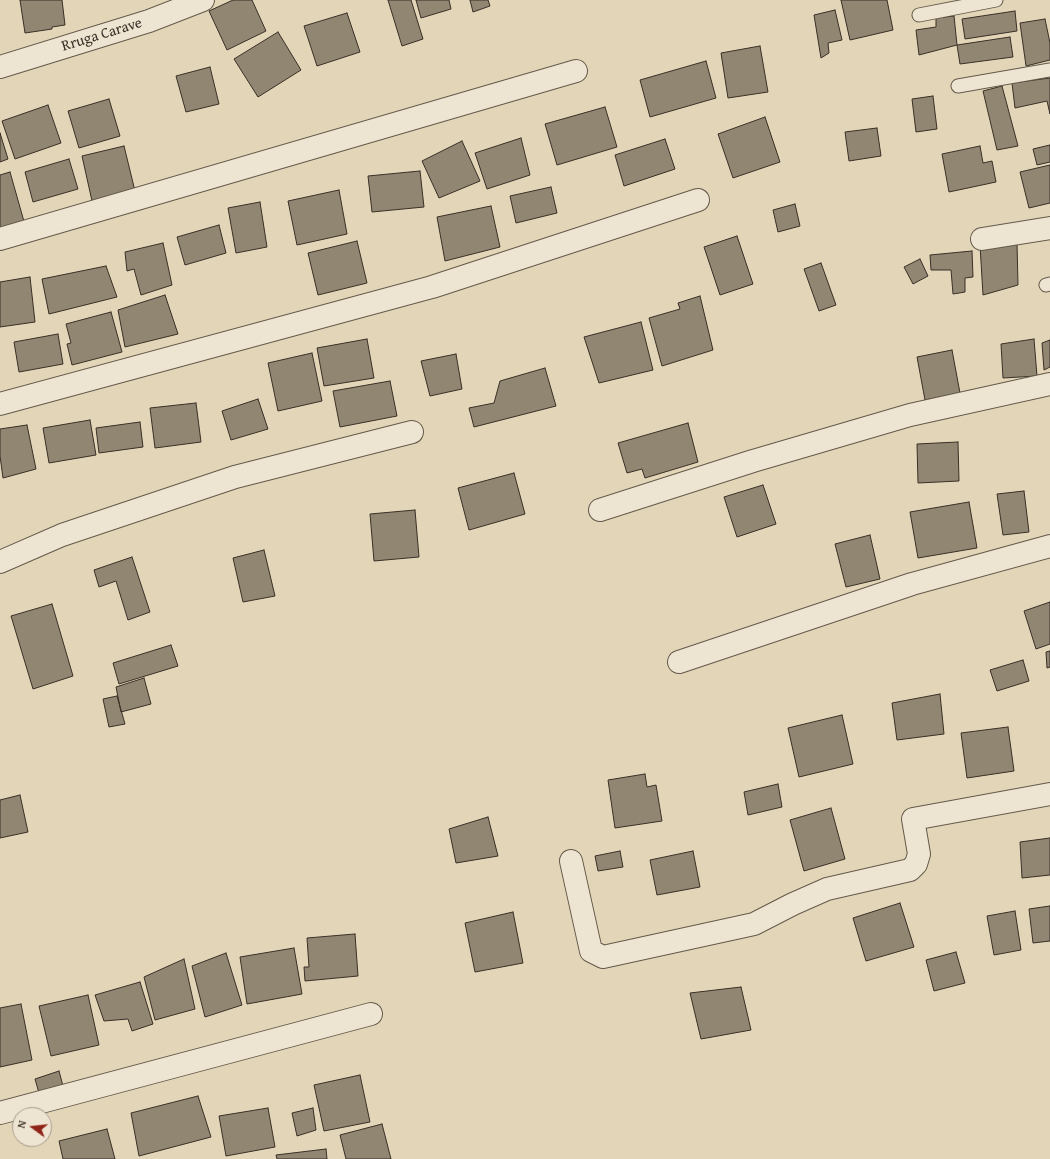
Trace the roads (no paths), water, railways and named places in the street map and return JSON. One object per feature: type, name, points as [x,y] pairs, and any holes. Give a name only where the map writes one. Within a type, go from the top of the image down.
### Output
[{"type":"street","name":"Rruga Carave","points":[[0,67],[149,21],[203,0]]},
{"type":"street","points":[[0,239],[576,71]]},
{"type":"street","points":[[0,404],[432,287],[698,200]]},
{"type":"street","points":[[982,239],[1050,228]]},
{"type":"street","points":[[600,510],[753,461],[910,415],[1050,384]]},
{"type":"street","points":[[0,562],[62,536],[234,477],[412,432]]},
{"type":"street","points":[[679,662],[912,584],[1050,546]]},
{"type":"street","points":[[571,861],[591,951],[602,957],[754,924],[793,904],[827,890],[910,870],[916,864],[919,854],[913,819],[1050,794]]},
{"type":"street","points":[[0,1113],[371,1014]]},
{"type":"lane","points":[[919,14],[996,0]]},
{"type":"lane","points":[[958,86],[1050,70]]}]
